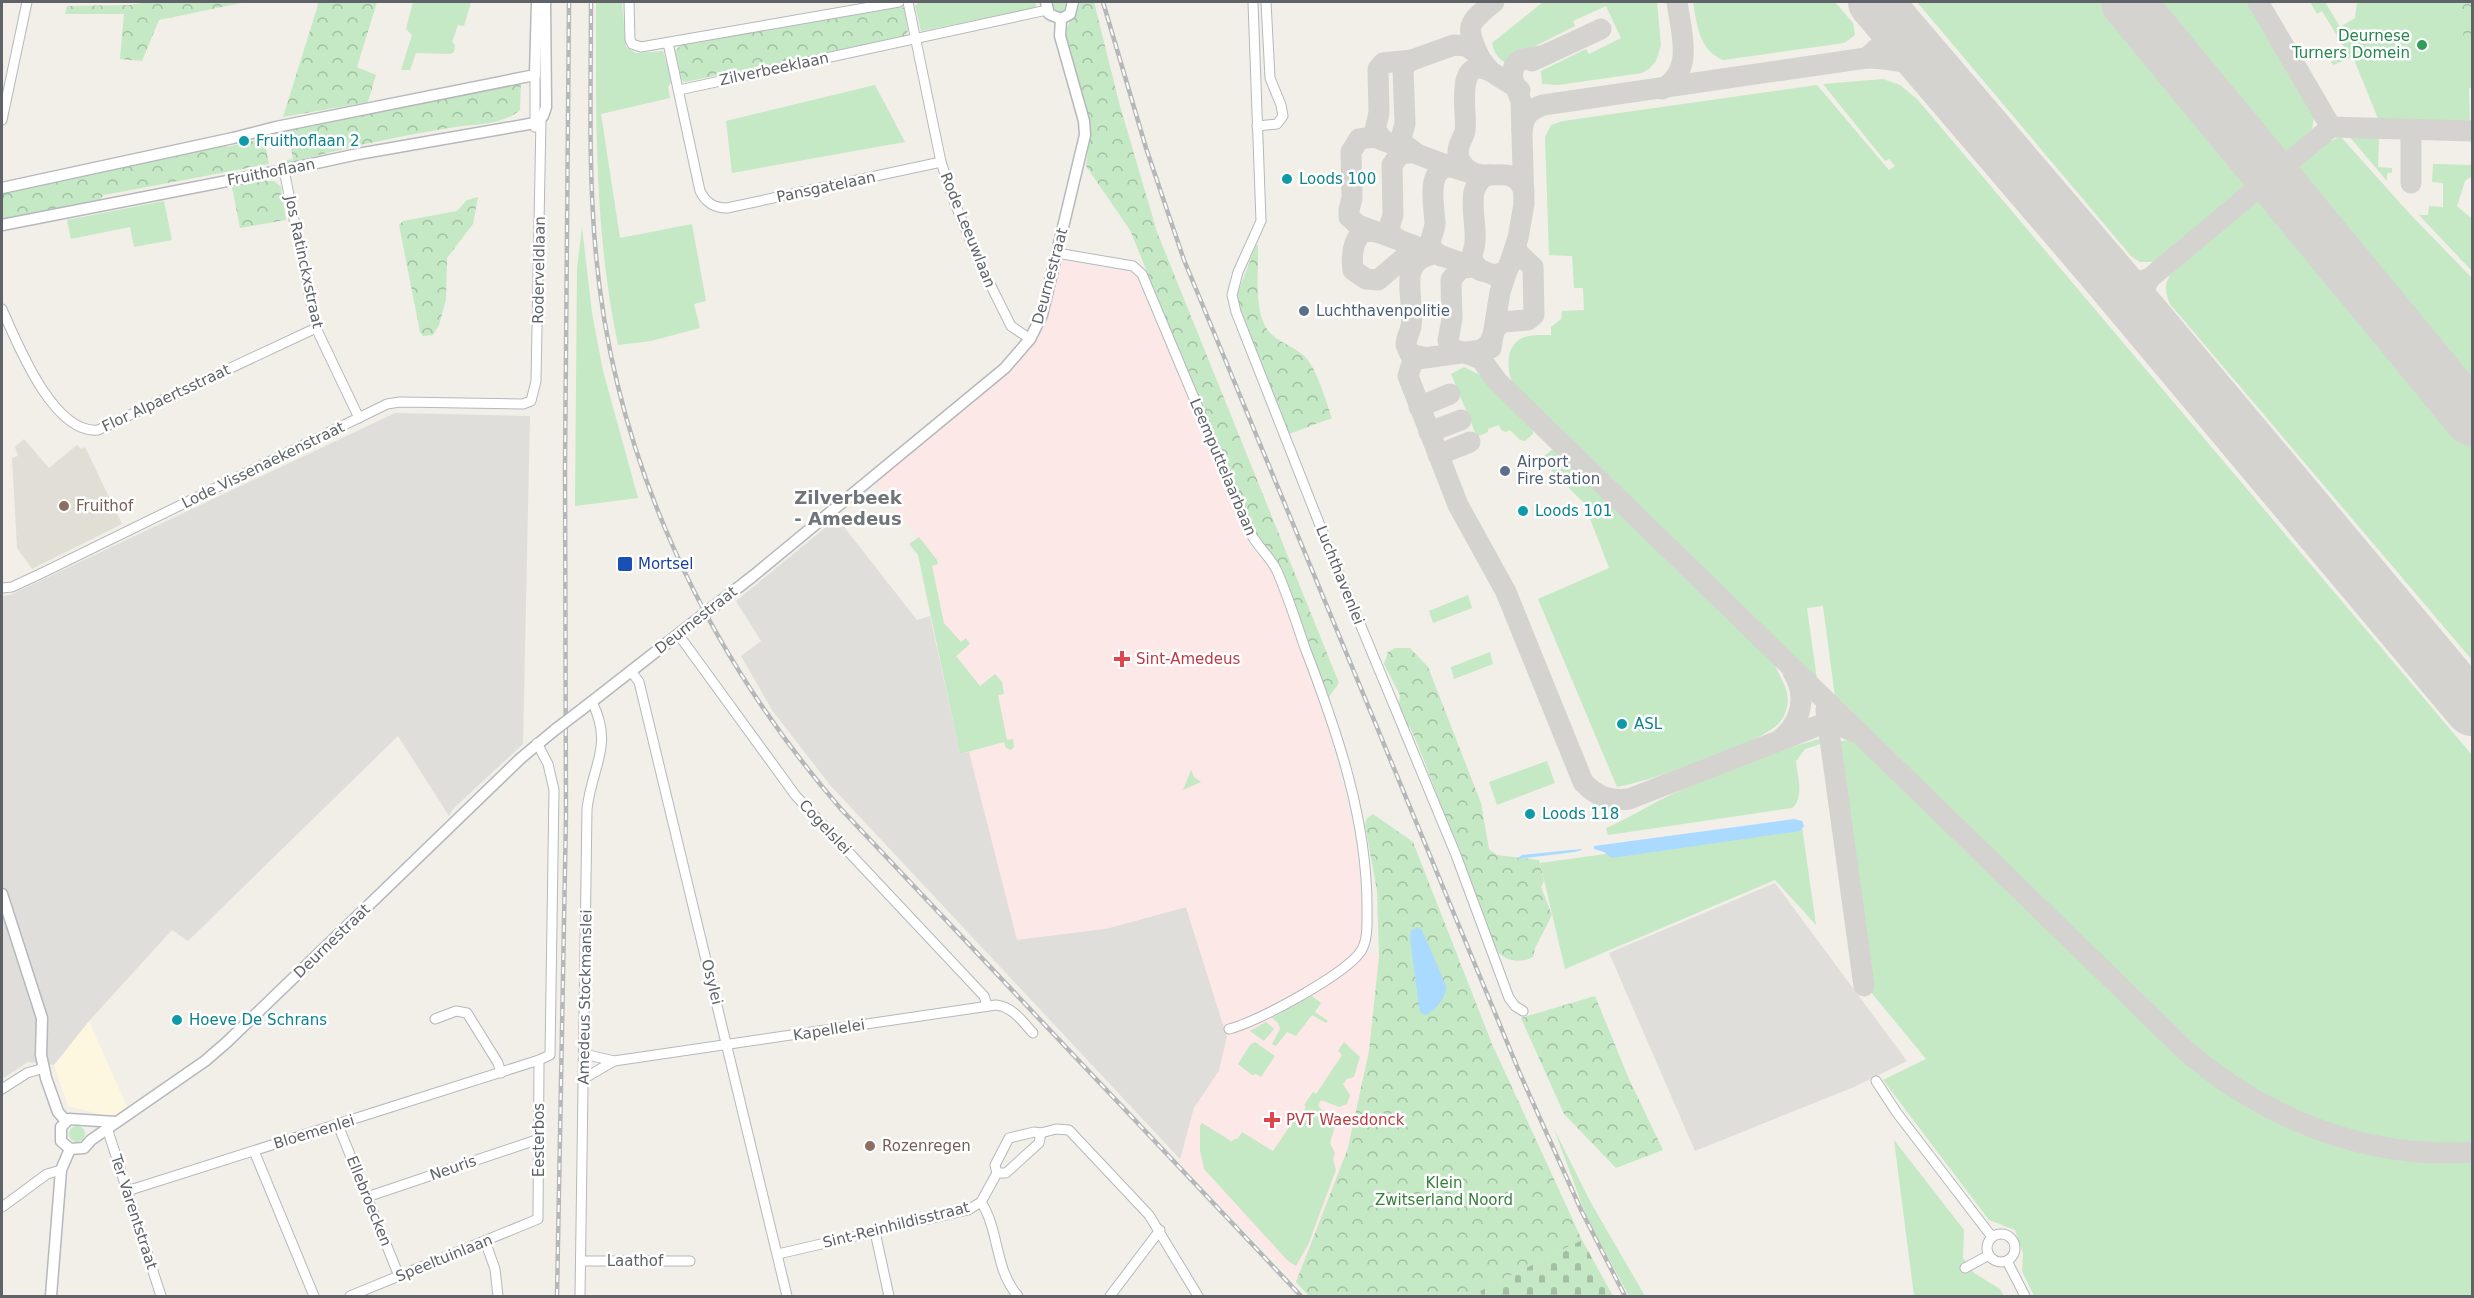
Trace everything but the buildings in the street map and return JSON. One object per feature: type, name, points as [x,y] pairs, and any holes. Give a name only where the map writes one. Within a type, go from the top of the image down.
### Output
[{"type":"street","points":[[2,120],[27,2]]},
{"type":"street","name":"Roderveldlaan","points":[[534,394],[540,146],[535,75],[537,2]]},
{"type":"street","name":"Roderveldlaan","points":[[538,121],[546,107],[545,2]]},
{"type":"street","points":[[629,2],[629,36],[632,44],[637,46],[668,43],[899,2]]},
{"type":"street","points":[[908,2],[915,38]]},
{"type":"street","points":[[1047,6],[1052,17],[1061,19],[1070,14],[1073,2]]},
{"type":"street","name":"Luchthavenlei","points":[[1253,2],[1261,221],[1238,272],[1232,296],[1236,312],[1334,561],[1456,855],[1509,998],[1523,1011]]},
{"type":"street","points":[[1257,126],[1273,125],[1283,116],[1270,78],[1266,2]]},
{"type":"street","name":"Zilverbeeklaan","points":[[679,90],[915,38],[1047,6]]},
{"type":"street","name":"Deurnestraat","points":[[70,1149],[81,1149],[205,1061],[537,743],[753,576],[1005,368],[1030,339],[1042,315],[1085,135],[1084,121],[1060,36],[1061,19]]},
{"type":"street","name":"Rode Leeuwlaan","points":[[915,38],[941,162],[954,201],[979,262],[1011,326],[1030,339]]},
{"type":"street","points":[[668,43],[679,90]]},
{"type":"street","points":[[2,188],[276,127],[535,75],[546,85]]},
{"type":"street","name":"Pansgatelaan","points":[[679,90],[700,191],[711,205],[727,208],[941,162]]},
{"type":"street","name":"Fruithoflaan","points":[[2,225],[284,166],[538,121]]},
{"type":"street","name":"Jos Ratinckxstraat","points":[[284,166],[316,328],[359,418]]},
{"type":"street","name":"Leemputtelaarbaan","points":[[1057,253],[1133,266],[1142,274],[1251,534],[1276,571],[1325,700],[1347,776],[1366,873],[1367,923],[1360,951],[1334,976],[1262,1015],[1229,1029]]},
{"type":"street","name":"Flor Alpaertsstraat","points":[[2,309],[28,368],[39,386],[70,421],[90,431],[98,430],[316,328]]},
{"type":"street","name":"Lode Vissenaekenstraat","points":[[2,588],[12,588],[393,403],[523,404],[531,401],[534,394]]},
{"type":"street","name":"Cogelslei","points":[[678,634],[796,796],[984,996],[987,1005]]},
{"type":"street","name":"Osylei","points":[[631,671],[639,682],[787,1296]]},
{"type":"street","name":"Amedeus Stockmanslei","points":[[580,1296],[587,809],[603,740],[601,721],[592,702]]},
{"type":"street","points":[[537,743],[544,753],[551,772],[555,799],[551,1050],[548,1056],[539,1060]]},
{"type":"street","points":[[2,894],[42,1018],[41,1055],[44,1068],[56,1106],[66,1122]]},
{"type":"street","name":"Kapellelei","points":[[584,1054],[614,1061],[987,1005],[1009,1008],[1033,1033]]},
{"type":"street","points":[[435,1018],[456,1011],[467,1013],[498,1063],[501,1073]]},
{"type":"street","name":"Bloemenlei","points":[[127,1191],[539,1060]]},
{"type":"street","name":"Eesterbos","points":[[538,1219],[539,1060]]},
{"type":"street","name":"Kapellelei","points":[[583,1079],[614,1061]]},
{"type":"street","points":[[2,1089],[27,1073],[44,1068]]},
{"type":"street","points":[[1876,1081],[1897,1113],[1992,1237]]},
{"type":"street","points":[[51,1296],[61,1170],[70,1149],[64,1146],[60,1137],[61,1127],[75,1118],[112,1125]]},
{"type":"street","points":[[85,1121],[91,1131],[91,1140]]},
{"type":"street","name":"Ter Varentstraat","points":[[112,1125],[127,1191],[161,1296]]},
{"type":"street","name":"Ellebroecken","points":[[338,1125],[399,1276]]},
{"type":"street","points":[[997,1173],[1006,1173],[1039,1143],[1041,1133],[1056,1129],[1069,1130],[1149,1215],[1198,1296]]},
{"type":"street","name":"Sint-Reinhildisstraat","points":[[778,1254],[969,1210],[981,1202],[997,1173],[995,1165],[1009,1138],[1034,1132],[1041,1133]]},
{"type":"street","name":"Neuris","points":[[367,1197],[539,1139]]},
{"type":"street","points":[[254,1151],[314,1296]]},
{"type":"street","points":[[2,1207],[47,1174],[61,1170]]},
{"type":"street","points":[[981,1202],[990,1216],[1007,1283],[1018,1296]]},
{"type":"street","name":"Speeltuinlaan","points":[[350,1296],[538,1219]]},
{"type":"street","points":[[1110,1296],[1160,1230]]},
{"type":"street","points":[[875,1232],[889,1296]]},
{"type":"street","points":[[2001,1234],[2013,1241],[2014,1255],[2007,1261],[1995,1261],[1989,1255],[1988,1246],[1992,1237],[2001,1234]]},
{"type":"street","points":[[485,1241],[495,1269],[498,1296]]},
{"type":"street","points":[[1965,1268],[1989,1255]]},
{"type":"street","name":"Laathof","points":[[581,1261],[690,1261]]},
{"type":"street","points":[[2007,1261],[2025,1296]]},
{"type":"shaded area","name":"Sint-Amedeus","points":[[1060,260],[1135,273],[1250,547],[1273,572],[1321,702],[1357,843],[1363,922],[1357,948],[1379,956],[1369,1051],[1348,1148],[1296,1282],[1180,1162],[1194,1108],[1219,1071],[1227,1037],[1186,907],[1105,929],[1017,940],[969,752],[960,754],[918,555],[909,544],[918,537],[875,483],[1010,373],[1025,357],[1044,329]]},
{"type":"shaded area","points":[[395,413],[530,416],[523,744],[453,809],[449,816],[398,736],[188,941],[172,930],[89,1021],[54,1065],[28,1062],[2,1079],[2,596],[10,595]]},
{"type":"shaded area","name":"Fruithof","points":[[24,439],[49,468],[77,445],[81,449],[85,447],[122,524],[32,569],[17,548],[12,458],[18,456],[15,447]]},
{"type":"shaded area","points":[[837,518],[917,620],[930,616],[960,753],[969,751],[1105,929],[1186,907],[1227,1037],[1219,1071],[1194,1108],[1180,1159],[830,785],[772,710],[741,656],[761,641],[736,601]]},
{"type":"shaded area","points":[[1775,883],[1907,1061],[1854,1087],[1695,1151],[1609,953]]},
{"type":"shaded area","points":[[89,1021],[127,1107],[112,1117],[68,1106],[54,1065]]},
{"type":"green space","points":[[148,2],[246,2],[159,20],[142,61],[120,59],[124,14],[65,14],[67,6],[129,5]]},
{"type":"green space","points":[[317,2],[377,2],[357,67],[376,75],[368,102],[283,117],[318,5]]},
{"type":"green space","points":[[413,2],[471,2],[464,26],[458,25],[452,42],[455,45],[454,52],[450,54],[416,53],[410,70],[401,70],[412,35],[406,29]]},
{"type":"green space","points":[[596,2],[622,2],[626,47],[636,53],[663,51],[672,82],[668,87],[670,98],[601,114],[620,238],[692,224],[706,301],[694,304],[700,328],[651,341],[618,345],[610,303],[600,217]]},
{"type":"green space","points":[[926,2],[1036,2],[1036,8],[921,31],[915,6]]},
{"type":"green space","points":[[1051,2],[1069,2],[1068,10],[1060,14],[1052,10]]},
{"type":"green space","points":[[1080,2],[1094,2],[1120,106],[1157,232],[1339,683],[1328,698],[1278,567],[1253,532],[1130,230],[1086,166],[1091,125],[1066,36],[1067,26]]},
{"type":"green space","points":[[1543,2],[1657,2],[1661,45],[1656,61],[1642,73],[1558,85],[1542,84],[1541,71],[1586,49],[1589,54],[1621,38],[1606,6],[1573,21],[1575,26],[1504,62],[1496,54],[1492,43]]},
{"type":"green space","points":[[1693,2],[1835,2],[1853,23],[1855,35],[1844,43],[1723,60],[1709,50],[1700,36]]},
{"type":"green space","points":[[1917,2],[2249,2],[2315,112],[2312,129],[2158,262],[2140,262],[2131,256]]},
{"type":"green space","name":"Deurnese Turners Domein","points":[[2310,2],[2325,2],[2340,27],[2355,18],[2357,2],[2472,2],[2470,123],[2379,121],[2353,57],[2333,65],[2331,62],[2347,52],[2322,11],[2317,14]]},
{"type":"green space","points":[[2459,2],[2472,2],[2472,54],[2466,54]]},
{"type":"green space","points":[[899,6],[904,8],[908,30],[906,36],[685,82],[682,80],[675,51],[680,46]]},
{"type":"green space","points":[[1883,79],[1900,85],[1917,99],[2472,755],[2472,1145],[2403,1142],[2335,1127],[2271,1099],[2212,1062],[1835,697],[1823,606],[1807,608],[1817,680],[1516,389],[1510,376],[1508,361],[1516,342],[1529,336],[1551,335],[1551,327],[1561,319],[1562,311],[1584,310],[1583,288],[1574,288],[1572,256],[1549,255],[1545,137],[1551,125],[1563,121],[1817,85],[1889,170],[1895,166],[1889,159],[1885,161],[1823,84]]},
{"type":"green space","points":[[521,80],[520,110],[504,119],[486,124],[458,126],[387,139],[286,164],[287,160],[293,159],[288,135],[282,136],[284,128]]},
{"type":"green space","points":[[875,85],[905,142],[732,173],[726,121]]},
{"type":"green space","points":[[2348,135],[2379,137],[2378,167],[2392,168],[2392,173],[2387,173],[2387,181]]},
{"type":"green space","points":[[2341,137],[2409,213],[2472,278],[2472,660],[2170,304],[2167,294],[2168,278],[2174,270],[2325,143]]},
{"type":"green space","points":[[264,138],[269,164],[104,195],[97,202],[19,216],[2,222],[2,189],[226,143],[227,147]]},
{"type":"green space","points":[[2433,164],[2472,165],[2472,176],[2465,181],[2457,206],[2472,219],[2472,271],[2419,215],[2428,215],[2429,206],[2443,207],[2443,183],[2432,182]]},
{"type":"green space","points":[[274,181],[281,187],[286,220],[240,228],[232,187]]},
{"type":"green space","points":[[478,197],[473,224],[447,258],[446,300],[439,325],[433,335],[423,336],[420,332],[399,225],[403,221],[457,211],[467,200]]},
{"type":"green space","points":[[164,201],[172,240],[134,247],[130,227],[71,239],[67,220]]},
{"type":"green space","points":[[582,227],[592,313],[603,371],[638,498],[575,506],[577,269]]},
{"type":"green space","points":[[1256,245],[1258,245],[1259,305],[1264,324],[1272,335],[1308,360],[1332,418],[1289,434],[1240,311],[1237,295]]},
{"type":"green space","points":[[1464,367],[1480,375],[1533,427],[1533,434],[1525,441],[1520,440],[1510,430],[1506,432],[1501,430],[1499,425],[1477,437],[1451,374]]},
{"type":"green space","points":[[1553,449],[1557,450],[1773,660],[1786,688],[1788,700],[1784,715],[1776,726],[1737,746],[1666,773],[1617,787],[1538,599],[1609,568],[1584,503],[1544,463],[1544,456]]},
{"type":"green space","points":[[919,537],[937,560],[938,564],[932,566],[944,623],[961,642],[966,638],[970,644],[956,656],[980,686],[995,674],[1002,682],[1004,694],[998,695],[1007,740],[1013,739],[1014,747],[1011,750],[1006,748],[1004,742],[960,754],[918,555],[909,544]]},
{"type":"green space","points":[[1468,595],[1472,608],[1433,623],[1429,611]]},
{"type":"green space","points":[[1395,648],[1410,648],[1428,667],[1481,803],[1489,849],[1497,855],[1539,860],[1544,881],[1541,887],[1552,915],[1535,948],[1533,957],[1529,959],[1515,961],[1507,958],[1499,953],[1490,939],[1420,750],[1410,727],[1404,725],[1398,713],[1400,695],[1384,664],[1388,652]]},
{"type":"green space","points":[[1490,652],[1493,664],[1454,679],[1451,667]]},
{"type":"green space","points":[[1819,739],[1824,743],[1805,749],[1796,761],[1799,792],[1792,808],[1608,835],[1606,828],[1668,796],[1742,764]]},
{"type":"green space","points":[[1851,740],[1866,750],[2171,1046],[2203,1073],[2237,1096],[2273,1117],[2310,1134],[2349,1147],[2389,1156],[2430,1160],[2472,1160],[2472,1296],[2034,1296],[2022,1271],[2023,1253],[2015,1230],[1989,1220],[1883,1080],[1926,1059],[1870,991],[1839,746],[1841,741]]},
{"type":"green space","points":[[1547,761],[1555,783],[1497,805],[1489,782]]},
{"type":"green space","points":[[1191,770],[1194,777],[1201,782],[1183,790]]},
{"type":"green space","name":"Klein Zwitserland Noord","points":[[1373,814],[1413,842],[1492,1044],[1582,1240],[1480,1291],[1482,1296],[1309,1296],[1296,1282],[1348,1148],[1369,1051],[1379,956],[1377,891],[1365,825],[1367,818]]},
{"type":"green space","points":[[1802,827],[1816,925],[1775,880],[1565,969],[1540,863]]},
{"type":"green space","points":[[1312,996],[1321,1003],[1315,1012],[1328,1021],[1326,1023],[1312,1015],[1296,1036],[1287,1032],[1276,1046],[1272,1044],[1280,1029],[1278,1023],[1272,1018]]},
{"type":"green space","points":[[1595,996],[1629,1079],[1663,1150],[1616,1168],[1564,1114],[1521,1018]]},
{"type":"green space","points":[[1266,1022],[1274,1029],[1264,1041],[1250,1031]]},
{"type":"green space","points":[[1255,1042],[1275,1056],[1261,1077],[1256,1074],[1252,1075],[1238,1064],[1250,1045]]},
{"type":"green space","points":[[1344,1042],[1360,1057],[1354,1077],[1347,1079],[1343,1084],[1350,1095],[1347,1104],[1339,1107],[1321,1100],[1318,1106],[1336,1123],[1330,1143],[1335,1153],[1333,1159],[1336,1170],[1308,1245],[1296,1266],[1288,1261],[1204,1169],[1200,1151],[1200,1126],[1202,1123],[1231,1141],[1238,1138],[1242,1132],[1273,1151],[1296,1117],[1298,1119],[1313,1092],[1316,1094],[1342,1055],[1338,1051]]},
{"type":"green space","points":[[74,1126],[80,1126],[85,1134],[83,1140],[74,1142],[69,1137],[69,1131]]},
{"type":"green space","points":[[1554,1129],[1591,1203],[1645,1296],[1629,1296],[1587,1218]]},
{"type":"green space","points":[[1894,1140],[1964,1230],[1963,1258],[1974,1273],[2000,1289],[2004,1296],[1914,1296]]},
{"type":"green space","points":[[1582,1240],[1613,1296],[1482,1296],[1480,1291]]},
{"type":"water","points":[[1794,819],[1802,821],[1804,826],[1800,831],[1612,858],[1594,849],[1594,846]]},
{"type":"water","points":[[1581,849],[1574,852],[1517,859],[1522,855]]},
{"type":"water","points":[[1417,927],[1422,930],[1446,986],[1440,1003],[1426,1015],[1420,1012],[1410,938],[1411,931]]},
{"type":"taxiway","points":[[1480,58],[1472,39],[1471,26],[1479,15],[1494,2]]},
{"type":"taxiway","points":[[1662,89],[1679,72],[1682,61],[1683,38],[1677,2]]},
{"type":"taxiway","points":[[2258,2],[2331,127]]},
{"type":"taxiway","points":[[1866,58],[1879,47],[1885,37],[1886,25],[1881,8]]},
{"type":"taxiway","points":[[1532,61],[1601,29]]},
{"type":"taxiway","points":[[1384,141],[1375,130],[1379,113],[1378,69],[1383,63],[1412,60],[1454,45],[1466,46],[1475,52],[1490,71],[1520,90]]},
{"type":"taxiway","points":[[1491,348],[1500,292],[1518,238],[1524,204],[1521,101],[1512,77],[1514,66],[1520,60],[1545,55]]},
{"type":"taxiway","points":[[1522,131],[1528,114],[1543,105],[1866,58],[1900,61],[1946,84]]},
{"type":"taxiway","points":[[1412,60],[1403,69],[1405,124],[1401,138],[1404,144],[1414,152]]},
{"type":"taxiway","points":[[1476,174],[1464,166],[1458,154],[1465,131],[1465,89],[1471,71],[1478,68],[1490,71]]},
{"type":"taxiway","points":[[2104,270],[2126,282],[2137,282],[2150,278],[2331,127],[2472,131]]},
{"type":"taxiway","points":[[2411,129],[2411,183]]},
{"type":"taxiway","points":[[1523,258],[1514,259],[1505,272],[1494,275],[1358,225],[1349,217],[1352,198],[1351,152],[1359,139],[1374,137],[1463,171],[1510,176],[1520,183],[1524,191]]},
{"type":"taxiway","points":[[1399,240],[1393,236],[1389,228],[1393,215],[1392,165],[1400,154],[1414,152]]},
{"type":"taxiway","points":[[1441,256],[1431,246],[1435,223],[1433,186],[1439,171],[1446,167],[1456,167]]},
{"type":"taxiway","points":[[1481,271],[1471,260],[1475,246],[1473,203],[1476,186],[1481,179],[1489,175]]},
{"type":"taxiway","points":[[1376,232],[1362,233],[1353,249],[1353,270],[1366,279],[1378,280],[1412,251],[1427,250]]},
{"type":"taxiway","points":[[1494,331],[1501,322],[1528,320],[1534,315],[1533,267],[1519,254],[1516,247]]},
{"type":"taxiway","points":[[1423,357],[1410,354],[1406,345],[1412,316],[1410,275],[1413,266],[1420,259],[1430,255]]},
{"type":"taxiway","points":[[1471,267],[1460,269],[1451,280],[1452,319],[1448,340],[1451,348],[1481,359],[1497,381],[2184,1049],[2215,1074],[2248,1095],[2282,1114],[2318,1129],[2356,1141],[2394,1149],[2433,1153],[2472,1152]]},
{"type":"taxiway","points":[[2150,278],[2142,302],[2152,327]]},
{"type":"taxiway","points":[[1493,335],[1489,344],[1481,350],[1418,359],[1412,363],[1408,376],[1458,505],[1506,592],[1583,782],[1604,797],[1629,799],[1817,726],[1835,724],[1855,732]]},
{"type":"taxiway","points":[[1419,407],[1450,394]]},
{"type":"taxiway","points":[[1429,432],[1461,420]]},
{"type":"taxiway","points":[[1438,455],[1470,442]]},
{"type":"taxiway","points":[[1782,738],[1794,724],[1800,707],[1800,690],[1793,672]]},
{"type":"taxiway","points":[[1826,710],[1864,986]]},
{"type":"runway","points":[[1875,2],[2104,270],[2472,709]]},
{"type":"runway","points":[[2128,2],[2472,419]]},
{"type":"railway","points":[[557,1296],[566,816],[565,467],[569,2]]},
{"type":"railway","points":[[591,2],[592,192],[596,255],[606,332],[623,407],[646,480],[675,551],[709,620],[748,686],[792,749],[841,809],[1301,1296]]},
{"type":"railway","points":[[1103,2],[1146,148],[1184,260],[1521,1076],[1582,1212],[1625,1296]]},
{"type":"place","name":"Deurnese Turners Domein","points":[[2422,45]]},
{"type":"place","name":"Fruithoflaan 2","points":[[244,141]]},
{"type":"place","name":"Loods 100","points":[[1287,179]]},
{"type":"place","name":"Luchthavenpolitie","points":[[1304,311]]},
{"type":"place","name":"Airport Fire station","points":[[1505,471]]},
{"type":"place","name":"Fruithof","points":[[64,506]]},
{"type":"place","name":"Loods 101","points":[[1523,511]]},
{"type":"place","name":"Mortsel","points":[[625,564]]},
{"type":"place","name":"Sint-Amedeus","points":[[1122,659]]},
{"type":"place","name":"ASL","points":[[1622,724]]},
{"type":"place","name":"Loods 118","points":[[1530,814]]},
{"type":"place","name":"Hoeve De Schrans","points":[[177,1020]]},
{"type":"place","name":"PVT Waesdonck","points":[[1272,1120]]},
{"type":"place","name":"Rozenregen","points":[[870,1146]]},
{"type":"district","name":"Zilverbeek - Amedeus","points":[[848,507]]}]
